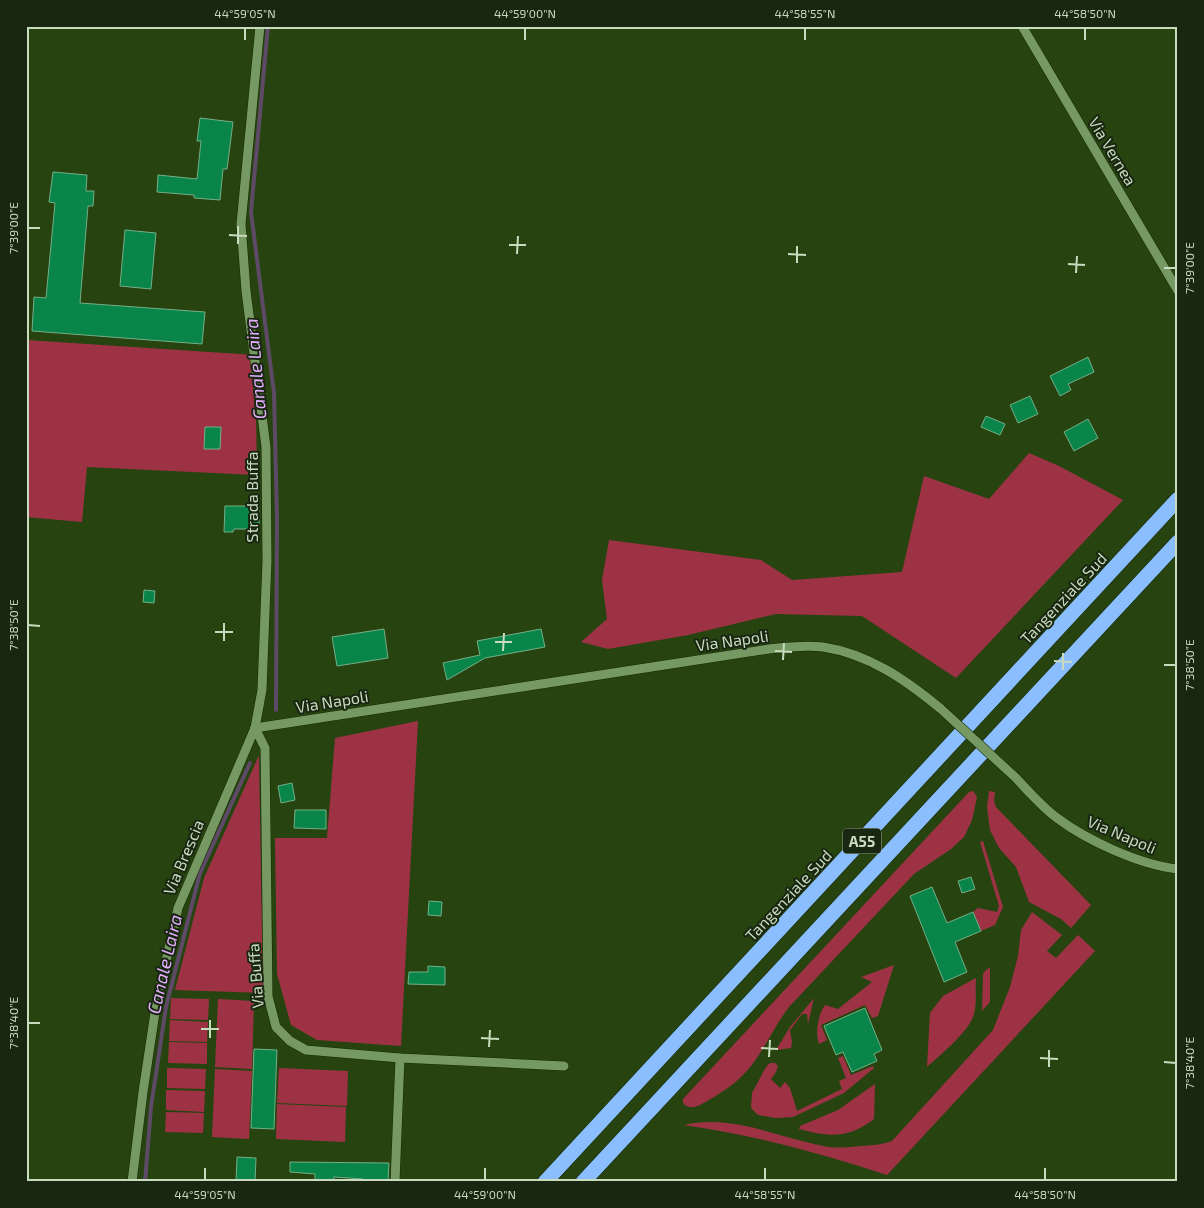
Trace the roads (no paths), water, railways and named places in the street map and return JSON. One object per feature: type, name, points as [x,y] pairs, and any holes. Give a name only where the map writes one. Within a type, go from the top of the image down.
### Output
[{"type":"highway","name":"Tangenziale Sud","points":[[545,1182],[1178,499]]},
{"type":"highway","name":"A55","points":[[583,1182],[1178,542]]},
{"type":"street","name":"Strada Buffa","points":[[255,728],[262,690],[266,560],[266,447],[246,291],[241,224],[260,26]]},
{"type":"street","name":"Via Vernea","points":[[1022,26],[1178,290]]},
{"type":"street","name":"Via Napoli","points":[[255,728],[768,649],[795,646],[822,647],[845,652],[897,675],[941,709],[1016,778],[1056,818],[1089,838],[1131,857],[1178,869]]},
{"type":"street","name":"Via Buffa","points":[[255,728],[265,748],[268,996],[276,1027],[290,1041],[306,1050],[400,1058],[564,1066]]},
{"type":"street","name":"Via Brescia","points":[[132,1182],[156,1006],[178,908],[255,728]]},
{"type":"street","points":[[395,1182],[400,1058]]},
{"type":"waterway","name":"Canale Laira","points":[[268,26],[251,212],[274,393],[277,518],[276,710]]},
{"type":"waterway","name":"Canale Laira","points":[[145,1182],[151,1107],[166,1007],[200,873],[250,763]]}]
